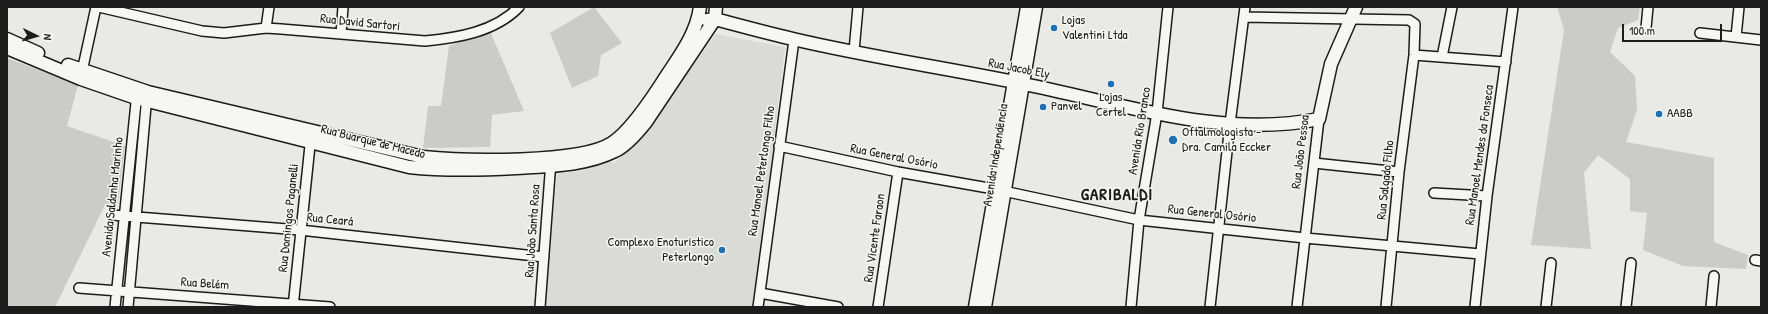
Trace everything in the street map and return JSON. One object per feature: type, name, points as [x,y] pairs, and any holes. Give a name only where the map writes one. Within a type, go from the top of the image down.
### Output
[{"type":"main road","name":"Rua Buarque de Macedo","points":[[7,48],[142,95],[311,136],[409,167],[438,170],[587,161],[616,151],[638,132],[646,122],[715,19],[716,7]]},
{"type":"main road","name":"Avenida Independência","points":[[1018,83],[1027,7]]},
{"type":"main road","name":"Avenida Independência","points":[[975,307],[999,190],[1018,83],[1036,7]]},
{"type":"main road","name":"Rua João Pessoa","points":[[1319,119],[1331,64],[1356,7]]},
{"type":"main road","name":"Rua Buarque de Macedo","points":[[551,162],[612,143],[633,123],[665,79],[691,36],[700,10]]},
{"type":"main road","name":"Rua Jacob Ely","points":[[700,10],[705,20],[715,19],[794,40],[1018,83],[1157,113],[1230,124],[1269,126],[1293,124],[1319,119]]},
{"type":"main road","name":"Rua Buarque de Macedo","points":[[7,38],[82,75]]},
{"type":"main road","name":"Avenida Independência","points":[[985,307],[999,190]]},
{"type":"street","points":[[82,75],[96,7]]},
{"type":"street","name":"Rua David Sartori","points":[[99,7],[202,31],[224,33],[266,28],[408,41],[444,39],[486,28],[504,18],[518,7]]},
{"type":"street","points":[[266,28],[268,7]]},
{"type":"street","points":[[341,34],[344,7]]},
{"type":"street","points":[[854,51],[858,7]]},
{"type":"street","name":"Avenida Rio Branco","points":[[1131,307],[1139,220],[1157,113],[1168,7]]},
{"type":"street","points":[[1210,307],[1230,124],[1245,7]]},
{"type":"street","points":[[1442,57],[1452,7]]},
{"type":"street","name":"Rua Manoel Mendes da Fonseca","points":[[1475,307],[1487,196],[1513,7]]},
{"type":"street","points":[[1646,28],[1648,7]]},
{"type":"street","points":[[1736,37],[1739,7]]},
{"type":"street","points":[[1244,17],[1350,18]]},
{"type":"street","name":"Rua Salgado Filho","points":[[1350,18],[1409,20],[1415,24],[1414,55],[1399,172],[1386,307]]},
{"type":"street","points":[[1700,33],[1761,40]]},
{"type":"street","name":"Rua Manoel Peterlongo Filho","points":[[758,307],[794,40]]},
{"type":"street","points":[[1414,55],[1506,62]]},
{"type":"street","name":"Avenida Saldanha Marinho","points":[[115,307],[124,216],[142,95]]},
{"type":"street","name":"Avenida Saldanha Marinho","points":[[128,307],[136,217],[142,95]]},
{"type":"street","name":"Rua João Pessoa","points":[[1297,307],[1319,119]]},
{"type":"street","name":"Rua Domingos Paganelli","points":[[293,305],[311,136]]},
{"type":"street","name":"Rua General Osório","points":[[779,146],[898,172],[999,190],[1139,220],[1305,238],[1480,254]]},
{"type":"street","name":"Rua João Santa Rosa","points":[[540,307],[551,162]]},
{"type":"street","points":[[1314,163],[1399,172]]},
{"type":"street","name":"Rua Vicente Faraon","points":[[878,307],[898,172]]},
{"type":"street","points":[[1434,193],[1487,196]]},
{"type":"street","name":"Rua Ceará","points":[[112,215],[300,230],[544,257]]},
{"type":"street","points":[[1546,307],[1551,263]]},
{"type":"street","points":[[1626,307],[1631,263]]},
{"type":"street","points":[[1711,307],[1714,276]]},
{"type":"street","name":"Rua Belém","points":[[79,288],[330,307]]},
{"type":"street","points":[[760,293],[838,307]]},
{"type":"shaded area","points":[[594,7],[622,43],[601,55],[598,76],[572,88],[550,33]]},
{"type":"shaded area","points":[[1557,7],[1640,7],[1638,20],[1618,28],[1610,52],[1635,76],[1637,110],[1626,142],[1714,158],[1714,242],[1748,255],[1746,269],[1683,266],[1643,250],[1647,213],[1630,211],[1630,179],[1598,155],[1584,173],[1591,249],[1531,245],[1564,30]]},
{"type":"shaded area","points":[[490,31],[524,111],[492,115],[490,147],[423,148],[428,106],[441,106],[449,46]]},
{"type":"shaded area","points":[[716,34],[785,47],[754,307],[545,307],[557,174],[581,171],[610,162],[615,163],[645,131]]},
{"type":"shaded area","points":[[7,58],[78,85],[67,126],[125,146],[118,204],[105,205],[55,307],[7,307]]},
{"type":"place","name":"Lojas Valentini Ltda","points":[[1054,28]]},
{"type":"place","name":"Lojas Certel","points":[[1111,84]]},
{"type":"place","name":"Panvel","points":[[1043,107]]},
{"type":"place","name":"AABB","points":[[1659,114]]},
{"type":"place","name":"Oftalmologista - Dra. Camila Eccker","points":[[1173,140]]},
{"type":"place","name":"Complexo Enoturístico Peterlongo","points":[[722,250]]},
{"type":"district","name":"GARIBALDI","points":[[1117,195]]}]
